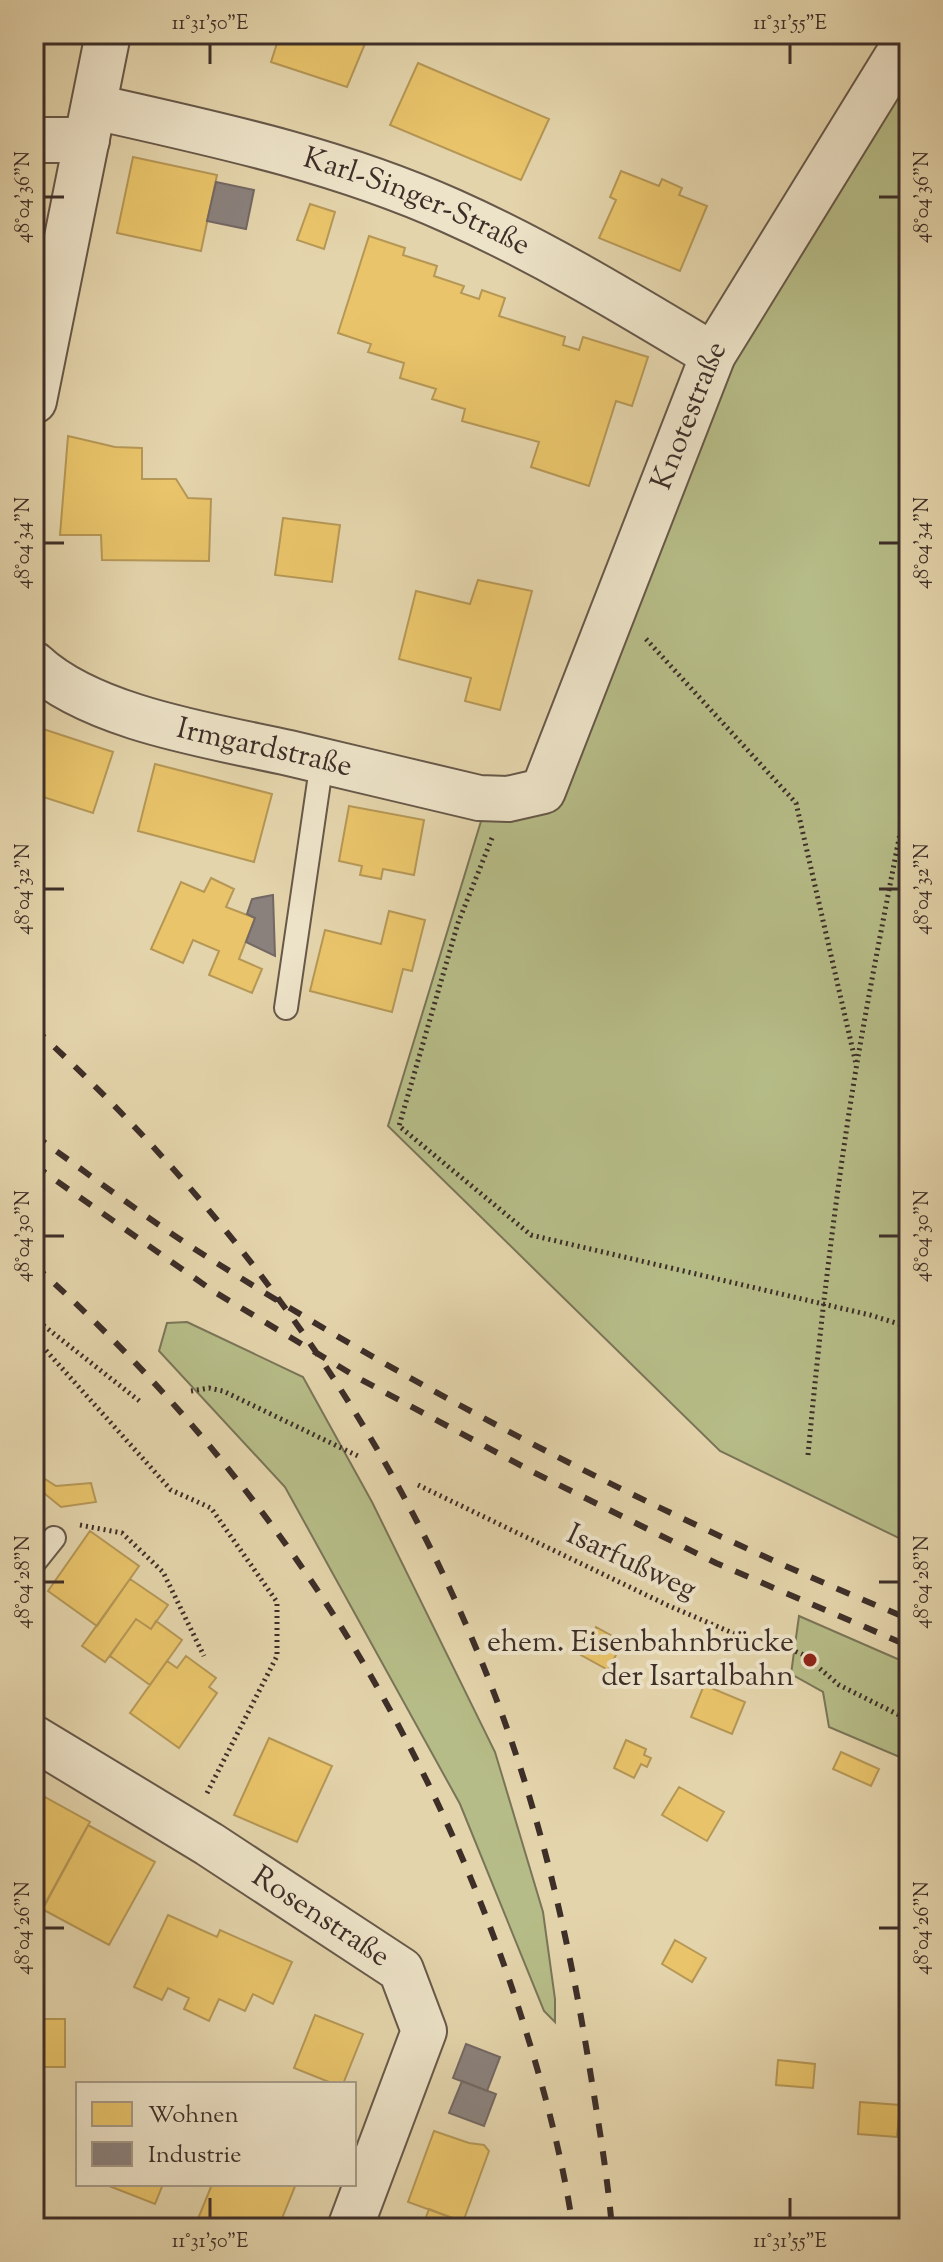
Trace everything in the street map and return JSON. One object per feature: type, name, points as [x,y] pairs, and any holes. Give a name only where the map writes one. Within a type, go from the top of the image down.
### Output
[{"type":"street","points":[[34,401],[108,34]]},
{"type":"street","name":"Knotestraße","points":[[508,799],[543,791],[713,355],[909,37]]},
{"type":"street","name":"Karl-Singer-Straße","points":[[34,140],[91,124],[317,160],[450,210],[566,267],[713,355]]},
{"type":"street","name":"Irmgardstraße","points":[[34,664],[50,679],[105,705],[168,726],[479,798],[508,799]]},
{"type":"street","name":"Rosenstraße","points":[[34,1738],[198,1837],[401,1970],[424,2031],[350,2228]]},
{"type":"lane","points":[[286,1008],[322,761]]},
{"type":"lane","points":[[34,1563],[54,1538]]},
{"type":"path","points":[[616,606],[796,803],[857,1068]]},
{"type":"path","points":[[808,1455],[822,1305],[857,1068],[909,787]]},
{"type":"path","points":[[508,799],[458,923],[399,1126],[531,1235],[909,1327]]},
{"type":"path","points":[[34,1318],[142,1403]]},
{"type":"path","points":[[34,1337],[171,1490],[211,1508],[277,1602],[277,1656],[198,1837]]},
{"type":"path","points":[[191,1391],[209,1388],[223,1391],[360,1457]]},
{"type":"path","name":"Isarfußweg","points":[[418,1485],[667,1605],[749,1640],[775,1643],[804,1655],[839,1685],[909,1720]]},
{"type":"path","points":[[54,1538],[77,1524],[122,1533],[163,1572],[204,1656]]},
{"type":"green space","points":[[909,63],[909,1543],[720,1451],[388,1126],[482,818],[545,812],[728,353]]},
{"type":"green space","points":[[187,1322],[303,1377],[372,1502],[495,1752],[543,1912],[555,1999],[555,2022],[544,2011],[460,1804],[285,1487],[159,1351],[167,1323]]},
{"type":"green space","points":[[799,1616],[909,1664],[909,1761],[829,1727],[823,1692],[791,1674]]},
{"type":"building: Wohnen","points":[[280,34],[369,34],[347,87],[271,62]]},
{"type":"building: Wohnen","points":[[418,63],[549,119],[521,180],[390,125]]},
{"type":"building: Wohnen","points":[[133,157],[217,175],[201,251],[117,233]]},
{"type":"building: Wohnen","points":[[621,171],[659,186],[662,179],[682,188],[679,195],[707,206],[680,271],[599,238],[616,200],[610,197]]},
{"type":"building: Wohnen","points":[[310,204],[335,212],[324,249],[297,240]]},
{"type":"building: Wohnen","points":[[369,236],[405,248],[403,255],[437,266],[434,276],[464,286],[461,293],[479,299],[482,290],[505,298],[499,316],[565,337],[563,345],[579,350],[583,337],[648,357],[632,406],[616,401],[589,486],[531,467],[539,442],[462,421],[465,409],[432,399],[436,389],[400,378],[404,363],[368,352],[371,344],[338,333]]},
{"type":"building: Wohnen","points":[[68,436],[115,447],[142,448],[142,479],[176,479],[188,498],[211,499],[209,561],[102,560],[101,535],[60,535]]},
{"type":"building: Wohnen","points":[[283,518],[340,525],[332,582],[275,575]]},
{"type":"building: Wohnen","points":[[478,580],[532,591],[500,710],[465,701],[471,678],[399,659],[416,591],[470,604]]},
{"type":"building: Wohnen","points":[[34,726],[113,752],[93,813],[34,794]]},
{"type":"building: Wohnen","points":[[155,764],[272,794],[254,862],[138,831]]},
{"type":"building: Wohnen","points":[[349,806],[424,820],[414,875],[383,869],[381,879],[360,875],[362,866],[339,861]]},
{"type":"building: Wohnen","points":[[211,878],[234,889],[226,907],[255,918],[239,959],[262,969],[252,993],[209,975],[219,951],[193,940],[183,963],[151,949],[181,882],[204,892]]},
{"type":"building: Wohnen","points":[[389,911],[425,920],[412,971],[403,969],[392,1012],[310,991],[325,930],[381,944]]},
{"type":"building: Wohnen","points":[[34,1472],[56,1486],[91,1483],[96,1502],[61,1507],[34,1485]]},
{"type":"building: Wohnen","points":[[90,1531],[139,1566],[97,1626],[48,1591]]},
{"type":"building: Wohnen","points":[[130,1579],[168,1605],[151,1629],[136,1619],[105,1662],[82,1646]]},
{"type":"building: Wohnen","points":[[136,1619],[151,1629],[156,1621],[182,1640],[150,1685],[110,1656]]},
{"type":"building: Wohnen","points":[[596,1627],[623,1642],[608,1670],[581,1655]]},
{"type":"building: Wohnen","points":[[186,1656],[216,1678],[209,1687],[217,1693],[179,1748],[130,1713],[167,1661],[177,1668]]},
{"type":"building: Wohnen","points":[[704,1685],[745,1702],[732,1734],[691,1717]]},
{"type":"building: Wohnen","points":[[269,1738],[332,1766],[297,1842],[234,1815]]},
{"type":"building: Wohnen","points":[[626,1740],[646,1749],[644,1755],[651,1758],[647,1767],[641,1764],[634,1778],[614,1768]]},
{"type":"building: Wohnen","points":[[841,1752],[879,1769],[871,1786],[833,1769]]},
{"type":"building: Wohnen","points":[[679,1787],[724,1812],[707,1841],[662,1815]]},
{"type":"building: Wohnen","points":[[34,1791],[90,1822],[45,1905],[34,1899]]},
{"type":"building: Wohnen","points":[[88,1825],[155,1862],[109,1945],[42,1909]]},
{"type":"building: Wohnen","points":[[168,1915],[217,1937],[220,1930],[292,1962],[273,2004],[253,1994],[245,2011],[219,1999],[209,2021],[184,2009],[189,1998],[168,1988],[162,2000],[134,1987]]},
{"type":"building: Wohnen","points":[[675,1940],[706,1958],[692,1982],[662,1964]]},
{"type":"building: Wohnen","points":[[315,2015],[363,2034],[344,2082],[329,2082],[294,2068]]},
{"type":"building: Wohnen","points":[[34,2019],[65,2019],[65,2067],[34,2067]]},
{"type":"building: Wohnen","points":[[778,2060],[815,2064],[813,2088],[776,2085]]},
{"type":"building: Wohnen","points":[[860,2102],[900,2105],[897,2137],[858,2134]]},
{"type":"building: Wohnen","points":[[434,2131],[484,2145],[489,2151],[463,2222],[408,2202]]},
{"type":"building: Wohnen","points":[[109,2186],[162,2186],[155,2204]]},
{"type":"building: Wohnen","points":[[295,2186],[278,2228],[200,2228],[202,2224],[197,2221],[211,2187]]},
{"type":"building: Wohnen","points":[[429,2209],[463,2222],[465,2217],[496,2228],[422,2228]]},
{"type":"building: Industrie","points":[[216,182],[254,190],[246,229],[207,221]]},
{"type":"building: Industrie","points":[[273,895],[275,956],[246,942],[255,918],[247,914],[252,899]]},
{"type":"building: Industrie","points":[[466,2044],[500,2057],[487,2091],[453,2078]]},
{"type":"building: Industrie","points":[[462,2081],[496,2094],[484,2126],[449,2113]]},
{"type":"railway","points":[[34,1028],[178,1174],[243,1252],[303,1333],[358,1418],[409,1506],[454,1597],[510,1737],[550,1873],[580,2012],[602,2143],[612,2228]]},
{"type":"railway","points":[[34,1135],[212,1260],[466,1409],[729,1540],[909,1619]]},
{"type":"railway","points":[[34,1165],[213,1291],[360,1379],[533,1472],[716,1563],[909,1646]]},
{"type":"railway","points":[[34,1265],[115,1342],[189,1422],[258,1507],[321,1595],[377,1687],[428,1784],[473,1884],[512,1988],[548,2107],[573,2228]]},
{"type":"place","name":"ehem. Eisenbahnbrücke der Isartalbahn","points":[[810,1660]]}]
